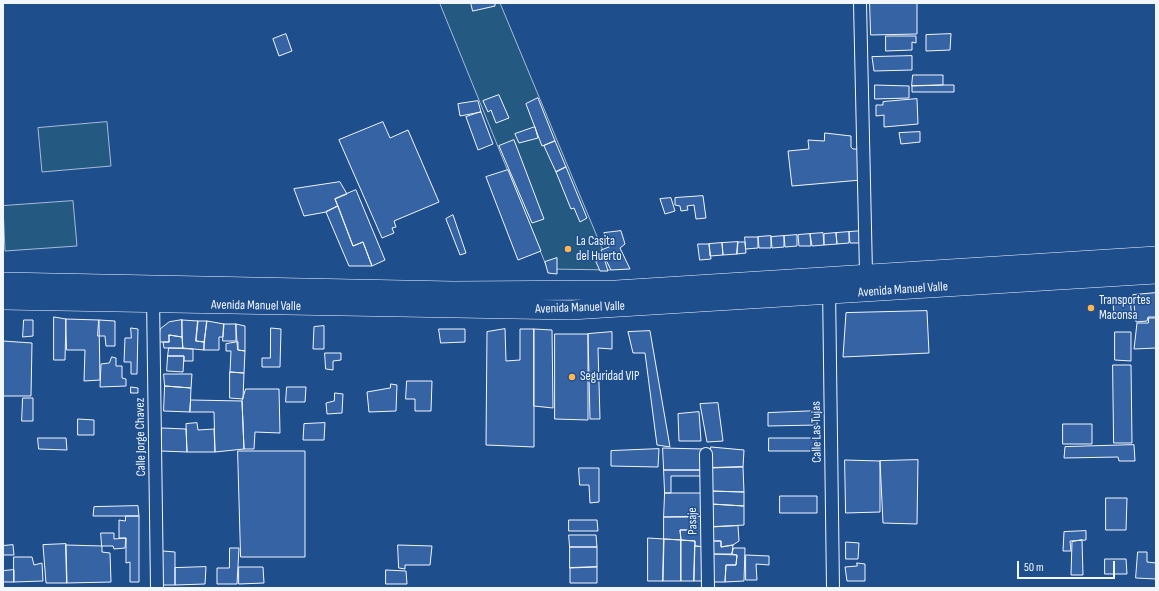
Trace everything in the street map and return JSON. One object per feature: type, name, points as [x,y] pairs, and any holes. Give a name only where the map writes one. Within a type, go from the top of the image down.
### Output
[{"type":"main road","name":"Avenida Manuel Valle","points":[[3,282],[453,291],[616,290],[866,273],[1156,256]]},
{"type":"main road","name":"Avenida Manuel Valle","points":[[3,300],[153,304],[571,310],[1156,274]]},
{"type":"street","points":[[860,3],[866,273]]},
{"type":"street","name":"Calle Las Tujas","points":[[829,276],[833,588]]},
{"type":"street","name":"Calle Jorge Chavez","points":[[153,285],[157,588]]},
{"type":"street","name":"Pasaje","points":[[706,454],[708,588]]},
{"type":"shaded area","points":[[440,3],[500,3],[611,270],[548,269]]},
{"type":"shaded area","points":[[107,122],[111,166],[42,172],[38,128]]},
{"type":"shaded area","points":[[73,201],[77,246],[5,251],[3,206]]},
{"type":"building","points":[[471,3],[495,3],[495,6],[473,11]]},
{"type":"building","points":[[870,3],[917,3],[917,34],[871,35]]},
{"type":"building","points":[[286,34],[292,51],[279,56],[273,39]]},
{"type":"building","points":[[951,34],[950,50],[926,51],[926,35]]},
{"type":"building","points":[[886,36],[916,36],[916,43],[912,42],[912,50],[886,51]]},
{"type":"building","points":[[912,56],[912,70],[874,71],[872,57]]},
{"type":"building","points":[[913,75],[943,75],[943,85],[912,86]]},
{"type":"building","points":[[875,85],[909,86],[909,98],[875,99]]},
{"type":"building","points":[[954,85],[954,92],[912,92],[912,86]]},
{"type":"building","points":[[499,95],[509,118],[496,123],[491,110],[488,112],[483,101]]},
{"type":"building","points":[[538,98],[555,141],[542,146],[526,104]]},
{"type":"building","points":[[917,99],[918,124],[884,127],[884,115],[876,116],[876,105],[883,105],[883,102]]},
{"type":"building","points":[[478,101],[481,112],[460,116],[458,104]]},
{"type":"building","points":[[481,112],[493,144],[478,150],[466,117]]},
{"type":"building","points":[[383,122],[390,138],[408,130],[439,202],[394,221],[396,227],[392,228],[394,233],[382,238],[339,140]]},
{"type":"building","points":[[535,127],[538,138],[519,143],[515,134]]},
{"type":"building","points":[[920,132],[920,142],[901,144],[899,133]]},
{"type":"building","points":[[825,133],[851,136],[851,147],[853,149],[858,149],[861,180],[792,186],[788,151],[809,149],[808,140],[824,141]]},
{"type":"building","points":[[514,140],[544,219],[532,223],[499,146]]},
{"type":"building","points":[[555,141],[566,167],[556,172],[544,146]]},
{"type":"building","points":[[566,167],[587,218],[580,222],[574,208],[571,209],[556,172]]},
{"type":"building","points":[[508,170],[541,251],[518,260],[486,177]]},
{"type":"building","points":[[340,182],[347,194],[335,199],[338,206],[326,212],[304,216],[294,189]]},
{"type":"building","points":[[356,190],[385,260],[372,266],[363,242],[353,246],[335,199]]},
{"type":"building","points":[[703,196],[706,218],[696,219],[694,205],[687,206],[688,210],[681,211],[680,206],[675,205],[675,198]]},
{"type":"building","points":[[671,198],[675,211],[665,214],[660,199]]},
{"type":"building","points":[[338,206],[353,246],[363,242],[372,266],[349,266],[326,212]]},
{"type":"building","points":[[453,215],[466,253],[460,255],[446,219]]},
{"type":"building","points":[[621,231],[625,244],[620,248],[630,269],[611,270],[601,250],[609,247],[604,233]]},
{"type":"building","points":[[862,231],[863,243],[850,243],[849,232]]},
{"type":"building","points":[[849,232],[849,243],[837,244],[836,233]]},
{"type":"building","points":[[823,233],[824,245],[812,246],[810,234]]},
{"type":"building","points":[[836,233],[837,244],[824,245],[824,234]]},
{"type":"building","points":[[810,234],[811,246],[799,246],[798,235]]},
{"type":"building","points":[[797,235],[797,246],[785,247],[784,236]]},
{"type":"building","points":[[771,236],[771,248],[759,248],[758,237]]},
{"type":"building","points":[[784,236],[784,247],[772,248],[771,237]]},
{"type":"building","points":[[745,237],[758,237],[758,248],[746,249]]},
{"type":"building","points":[[738,242],[745,242],[746,253],[737,254]]},
{"type":"building","points":[[738,242],[737,254],[723,255],[722,243]]},
{"type":"building","points":[[722,243],[723,255],[710,256],[709,244]]},
{"type":"building","points":[[698,244],[709,244],[711,259],[700,260]]},
{"type":"building","points":[[557,258],[557,274],[548,273],[545,262]]},
{"type":"building","points":[[604,258],[608,271],[600,271],[596,262]]},
{"type":"building","points":[[1156,293],[1156,317],[1148,317],[1147,321],[1136,322],[1133,295]]},
{"type":"building","points":[[1130,299],[1132,318],[1114,319],[1113,300]]},
{"type":"building","points":[[927,311],[929,353],[843,357],[846,313]]},
{"type":"building","points":[[54,317],[66,319],[65,360],[54,360]]},
{"type":"building","points":[[1149,318],[1156,318],[1156,348],[1134,349],[1137,323],[1148,323]]},
{"type":"building","points":[[66,319],[99,320],[100,380],[84,381],[85,350],[67,350]]},
{"type":"building","points":[[24,320],[33,320],[33,336],[23,337]]},
{"type":"building","points":[[99,320],[115,321],[115,346],[106,346],[105,336],[98,336]]},
{"type":"building","points":[[182,320],[182,337],[169,335],[169,342],[159,342],[160,329],[169,322]]},
{"type":"building","points":[[182,320],[198,321],[196,341],[204,342],[204,350],[183,348]]},
{"type":"building","points":[[198,321],[207,321],[204,342],[196,341]]},
{"type":"building","points":[[207,321],[224,324],[223,337],[219,337],[219,350],[204,350]]},
{"type":"building","points":[[224,324],[236,324],[236,341],[223,341]]},
{"type":"building","points":[[236,324],[245,326],[245,351],[238,350]]},
{"type":"building","points":[[324,326],[324,349],[313,349],[314,327]]},
{"type":"building","points":[[131,328],[138,329],[137,374],[131,374],[131,362],[124,362],[125,338],[131,338]]},
{"type":"building","points":[[271,328],[281,329],[280,367],[262,367],[262,358],[270,358]]},
{"type":"building","points":[[439,329],[465,329],[465,342],[441,343]]},
{"type":"building","points":[[505,329],[506,361],[520,360],[520,329],[534,329],[534,447],[486,445],[487,332]]},
{"type":"building","points":[[534,329],[552,330],[553,408],[534,406]]},
{"type":"building","points":[[650,331],[670,447],[657,445],[645,353],[633,353],[628,332]]},
{"type":"building","points":[[612,332],[612,349],[598,348],[600,419],[590,419],[588,334]]},
{"type":"building","points":[[1115,332],[1131,332],[1131,361],[1115,360]]},
{"type":"building","name":"Seguridad VIP","points":[[555,334],[588,334],[588,420],[555,419]]},
{"type":"building","points":[[169,335],[182,337],[183,348],[164,348],[163,342],[169,342]]},
{"type":"building","points":[[3,341],[32,343],[31,396],[3,396]]},
{"type":"building","points":[[238,342],[238,350],[245,351],[244,373],[230,372],[231,351],[226,351],[226,344]]},
{"type":"building","points":[[169,348],[193,349],[193,361],[184,361],[184,356],[168,356]]},
{"type":"building","points":[[325,353],[341,353],[341,360],[333,361],[333,370],[326,369]]},
{"type":"building","points":[[168,356],[184,356],[183,372],[167,371]]},
{"type":"building","points":[[112,357],[116,358],[116,366],[122,366],[122,378],[126,379],[126,386],[100,387],[101,364],[109,363]]},
{"type":"building","points":[[1113,365],[1131,365],[1132,443],[1114,443]]},
{"type":"building","points":[[230,372],[244,373],[243,399],[230,398]]},
{"type":"building","points":[[164,374],[192,374],[191,388],[165,386]]},
{"type":"building","points":[[407,381],[432,381],[431,411],[415,411],[415,399],[406,399]]},
{"type":"building","points":[[391,384],[397,385],[396,411],[369,412],[367,392],[390,388]]},
{"type":"building","points":[[165,386],[191,388],[190,412],[164,411]]},
{"type":"building","points":[[131,387],[138,388],[138,393],[131,393]]},
{"type":"building","points":[[287,387],[306,387],[305,402],[286,402]]},
{"type":"building","points":[[246,389],[279,389],[280,433],[255,432],[254,449],[244,449],[242,401]]},
{"type":"building","points":[[335,393],[343,394],[342,413],[327,414],[326,403],[334,401]]},
{"type":"building","points":[[23,398],[33,398],[33,421],[22,421]]},
{"type":"building","points":[[191,400],[242,401],[244,449],[215,452],[214,412],[190,412]]},
{"type":"building","points":[[718,403],[723,441],[707,442],[700,404]]},
{"type":"building","points":[[818,411],[817,425],[768,426],[768,413]]},
{"type":"building","points":[[699,412],[701,441],[679,441],[678,414]]},
{"type":"building","points":[[78,419],[94,420],[94,435],[78,435]]},
{"type":"building","points":[[197,423],[198,430],[214,429],[215,452],[187,452],[186,424]]},
{"type":"building","points":[[325,423],[324,440],[303,440],[304,424]]},
{"type":"building","points":[[1063,424],[1092,424],[1092,444],[1063,444]]},
{"type":"building","points":[[162,428],[186,429],[187,452],[161,451]]},
{"type":"building","points":[[38,438],[66,438],[67,450],[39,449]]},
{"type":"building","points":[[769,438],[816,438],[816,451],[769,451]]},
{"type":"building","points":[[1134,445],[1135,461],[1119,461],[1118,457],[1064,458],[1065,447]]},
{"type":"building","points":[[711,447],[744,450],[743,467],[709,468]]},
{"type":"building","points":[[663,448],[703,449],[703,470],[664,470]]},
{"type":"building","points":[[659,449],[658,467],[611,466],[611,451]]},
{"type":"building","points":[[238,451],[305,451],[305,557],[241,557]]},
{"type":"building","points":[[845,460],[880,461],[880,512],[846,513]]},
{"type":"building","points":[[918,460],[917,524],[883,523],[880,461]]},
{"type":"building","points":[[743,467],[744,492],[709,491],[709,468]]},
{"type":"building","points":[[579,468],[599,468],[599,502],[590,503],[589,485],[580,485]]},
{"type":"building","points":[[664,470],[703,470],[703,476],[671,476],[671,493],[665,493]]},
{"type":"building","points":[[709,491],[744,492],[744,506],[711,504]]},
{"type":"building","points":[[665,493],[703,493],[704,516],[664,517]]},
{"type":"building","points":[[780,496],[817,496],[817,513],[780,513]]},
{"type":"building","points":[[1106,498],[1127,498],[1126,530],[1106,530]]},
{"type":"building","points":[[711,504],[744,506],[744,525],[712,527]]},
{"type":"building","points":[[138,506],[139,516],[93,516],[94,507]]},
{"type":"building","points":[[126,516],[139,516],[139,582],[130,582],[130,562],[126,563],[126,538],[119,538],[119,520],[125,521]]},
{"type":"building","points":[[704,516],[705,547],[695,546],[695,541],[681,540],[680,530],[690,530],[690,517]]},
{"type":"building","points":[[664,517],[690,517],[690,530],[680,530],[681,540],[664,539]]},
{"type":"building","points":[[569,520],[597,520],[598,531],[569,531]]},
{"type":"building","points":[[738,526],[739,541],[733,545],[721,547],[721,541],[712,541],[712,527]]},
{"type":"building","points":[[1086,531],[1086,540],[1070,541],[1071,551],[1063,551],[1064,532]]},
{"type":"building","points":[[101,533],[114,533],[114,539],[126,538],[125,548],[114,549],[113,546],[102,546]]},
{"type":"building","points":[[569,535],[596,535],[597,547],[570,547]]},
{"type":"building","points":[[648,538],[664,539],[663,581],[648,581]]},
{"type":"building","points":[[664,539],[681,540],[681,581],[663,581]]},
{"type":"building","points":[[681,540],[695,541],[694,581],[681,581]]},
{"type":"building","points":[[1082,540],[1083,575],[1071,575],[1072,542]]},
{"type":"building","points":[[712,541],[721,541],[721,547],[733,545],[732,554],[712,554]]},
{"type":"building","points":[[846,542],[859,543],[858,559],[846,559]]},
{"type":"building","points":[[66,544],[67,583],[46,583],[43,545]]},
{"type":"building","points":[[13,545],[14,555],[3,555],[3,546]]},
{"type":"building","points":[[66,545],[102,546],[102,552],[110,553],[111,582],[67,583]]},
{"type":"building","points":[[398,545],[432,546],[430,565],[405,565],[405,569],[399,568]]},
{"type":"building","points":[[695,546],[705,547],[704,581],[694,581]]},
{"type":"building","points":[[570,547],[597,547],[597,567],[570,568]]},
{"type":"building","points":[[230,548],[239,548],[237,584],[217,584],[217,568],[229,568]]},
{"type":"building","points":[[734,548],[745,548],[744,581],[725,582],[726,565],[736,565],[737,555],[732,554]]},
{"type":"building","points":[[163,551],[175,552],[175,585],[162,585]]},
{"type":"building","points":[[1138,552],[1147,552],[1147,562],[1156,563],[1156,579],[1136,578]]},
{"type":"building","points":[[712,554],[737,555],[736,565],[726,565],[725,582],[713,582]]},
{"type":"building","points":[[746,555],[769,556],[769,565],[756,564],[757,580],[746,580]]},
{"type":"building","points":[[14,557],[32,557],[34,565],[42,563],[43,581],[14,582]]},
{"type":"building","points":[[1105,559],[1126,559],[1127,574],[1105,574]]},
{"type":"building","points":[[857,563],[865,564],[865,581],[847,581],[845,567],[857,566]]},
{"type":"building","points":[[206,567],[205,584],[175,585],[175,568]]},
{"type":"building","points":[[239,567],[263,567],[264,583],[239,584]]},
{"type":"building","points":[[597,567],[597,583],[570,583],[570,568]]},
{"type":"building","points":[[14,570],[14,582],[3,582],[3,571]]},
{"type":"building","points":[[386,570],[406,571],[407,584],[386,584]]},
{"type":"place","name":"La Casita del Huerto","points":[[568,249]]},
{"type":"place","name":"Transportes Maconsa","points":[[1091,308]]},
{"type":"place","name":"Seguridad VIP","points":[[572,377]]}]
